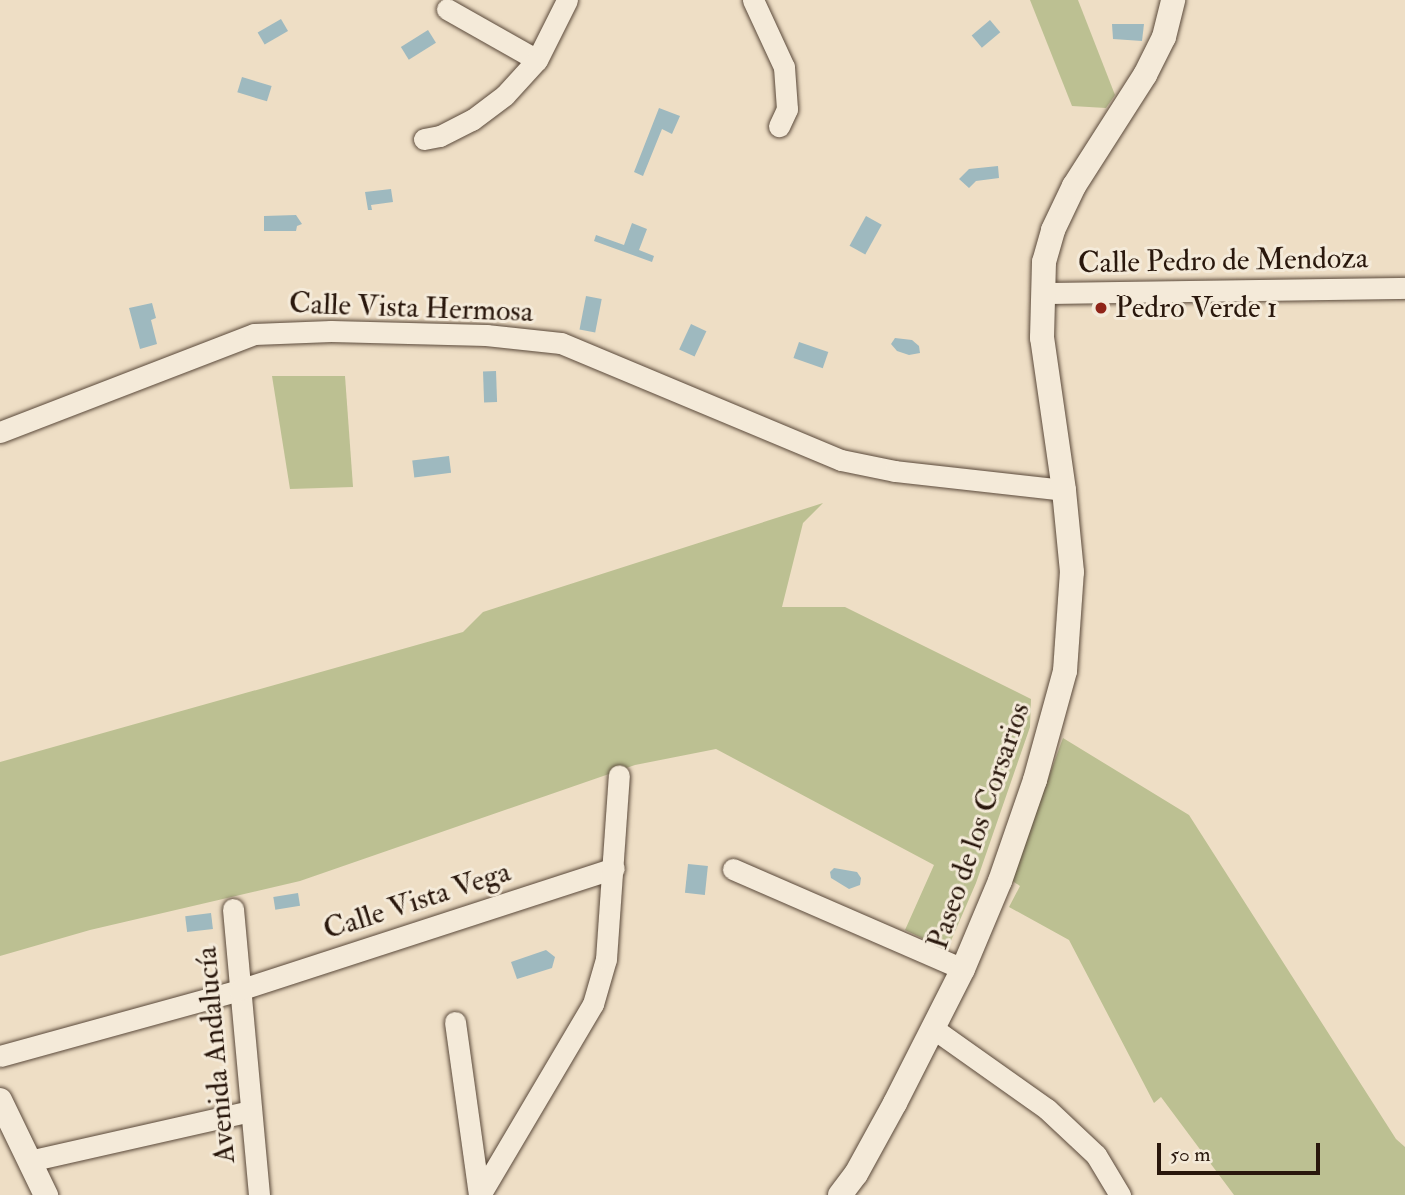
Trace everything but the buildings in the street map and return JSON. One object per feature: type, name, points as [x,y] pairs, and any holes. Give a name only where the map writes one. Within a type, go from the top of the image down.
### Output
[{"type":"street","points":[[424,139],[440,136],[472,120],[505,95],[537,60],[567,0]]},
{"type":"street","points":[[753,0],[784,66],[787,109],[779,126]]},
{"type":"street","name":"Paseo de los Corsarios","points":[[840,1195],[856,1174],[963,969],[1000,881],[1035,780],[1065,671],[1072,572],[1064,490],[1042,338],[1041,293],[1044,262],[1053,230],[1074,186],[1146,75],[1164,37],[1173,0]]},
{"type":"street","points":[[447,9],[537,60]]},
{"type":"street","name":"Calle Pedro de Mendoza","points":[[1041,293],[1405,288]]},
{"type":"street","name":"Calle Vista Hermosa","points":[[0,432],[254,334],[331,331],[486,335],[561,343],[841,460],[895,471],[1064,490]]},
{"type":"street","points":[[480,1195],[593,1004],[606,959],[619,775]]},
{"type":"street","name":"Calle Vista Vega","points":[[0,1056],[239,989],[614,868]]},
{"type":"street","points":[[733,869],[963,969]]},
{"type":"street","name":"Avenida Andalucía","points":[[233,909],[259,1195]]},
{"type":"street","points":[[455,1022],[480,1195]]},
{"type":"street","points":[[934,1029],[1047,1110],[1096,1155],[1121,1195]]},
{"type":"street","points":[[0,1100],[46,1195]]},
{"type":"street","points":[[29,1161],[250,1111]]},
{"type":"green space","points":[[1030,0],[1078,0],[1115,95],[1106,108],[1072,106]]},
{"type":"green space","points":[[272,376],[345,376],[353,487],[290,489]]},
{"type":"green space","points":[[823,503],[803,523],[782,607],[845,607],[1031,699],[1030,727],[976,883],[947,950],[905,930],[934,865],[716,749],[635,765],[300,881],[90,930],[0,956],[0,762],[463,632],[483,612]]},
{"type":"green space","points":[[1063,738],[1189,815],[1396,1139],[1405,1147],[1405,1195],[1234,1195],[1161,1097],[1154,1103],[1069,940],[1009,907],[1020,886],[1011,880]]},
{"type":"water","points":[[281,19],[288,31],[265,45],[258,33]]},
{"type":"water","points":[[990,20],[1000,32],[982,48],[972,35]]},
{"type":"water","points":[[1112,24],[1144,24],[1142,41],[1113,39]]},
{"type":"water","points":[[428,30],[436,43],[409,60],[401,47]]},
{"type":"water","points":[[242,77],[272,86],[267,101],[237,92]]},
{"type":"water","points":[[659,108],[680,116],[672,134],[662,129],[643,176],[634,172]]},
{"type":"water","points":[[998,166],[999,178],[976,181],[969,188],[959,179],[969,169]]},
{"type":"water","points":[[391,189],[393,202],[371,205],[372,210],[368,210],[365,192]]},
{"type":"water","points":[[296,215],[302,224],[297,226],[296,231],[264,231],[264,216]]},
{"type":"water","points":[[866,216],[882,225],[865,254],[850,246]]},
{"type":"water","points":[[632,223],[647,229],[639,250],[654,256],[652,262],[594,241],[596,235],[624,245]]},
{"type":"water","points":[[586,296],[602,299],[595,332],[580,329]]},
{"type":"water","points":[[152,303],[156,318],[151,320],[157,344],[140,349],[129,308]]},
{"type":"water","points":[[691,324],[706,331],[695,357],[679,349]]},
{"type":"water","points":[[895,338],[912,340],[919,346],[920,353],[909,355],[897,351],[891,344]]},
{"type":"water","points":[[799,342],[828,352],[823,368],[793,358]]},
{"type":"water","points":[[483,371],[496,371],[497,402],[484,402]]},
{"type":"water","points":[[449,456],[451,473],[414,477],[412,461]]},
{"type":"water","points":[[688,864],[708,866],[705,895],[685,893]]},
{"type":"water","points":[[834,868],[857,872],[861,878],[860,885],[849,889],[831,878],[830,872]]},
{"type":"water","points":[[298,893],[300,906],[275,910],[273,897]]},
{"type":"water","points":[[211,913],[213,929],[187,932],[185,916]]},
{"type":"water","points":[[546,950],[555,957],[552,968],[517,979],[511,962]]},
{"type":"place","name":"Pedro Verde 1","points":[[1101,308]]}]
